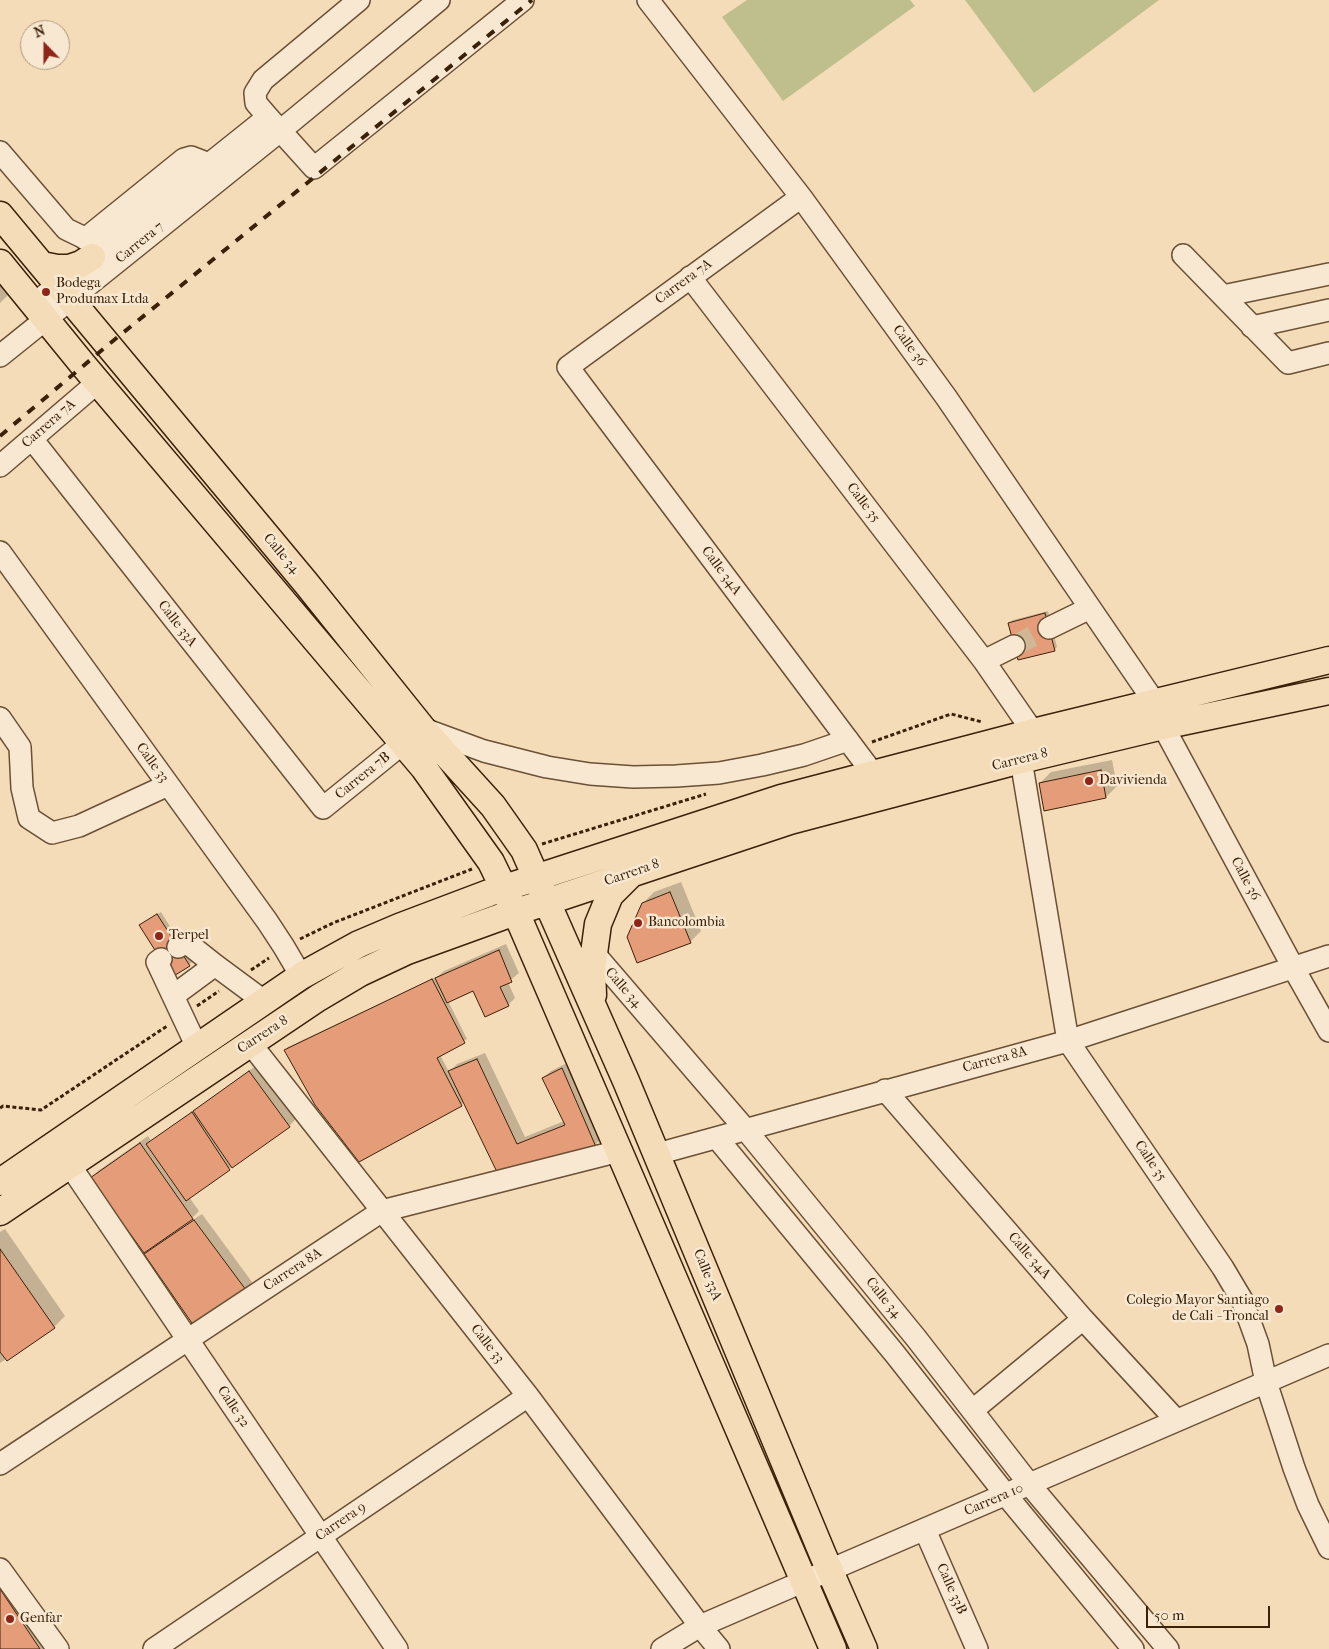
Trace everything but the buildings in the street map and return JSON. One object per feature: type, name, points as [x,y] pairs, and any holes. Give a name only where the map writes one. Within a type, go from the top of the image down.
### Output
[{"type":"main road","name":"Calle 34","points":[[0,215],[306,583],[423,729],[493,806],[524,850],[536,878],[533,907]]},
{"type":"main road","points":[[42,265],[69,268],[81,264],[94,248]]},
{"type":"main road","points":[[0,264],[424,768],[491,862],[504,888],[533,907],[604,1058],[626,1081]]},
{"type":"main road","points":[[283,602],[306,583]]},
{"type":"main road","name":"Carrera 8","points":[[0,1212],[318,998],[360,974],[407,951],[632,873],[790,821],[1021,760],[1329,660]]},
{"type":"main road","name":"Carrera 8","points":[[0,1182],[301,976],[359,944],[504,888],[781,798],[1033,732],[1329,691]]},
{"type":"main road","points":[[594,1009],[592,968],[598,924],[603,909],[616,888],[632,873]]},
{"type":"main road","points":[[533,907],[619,1152],[833,1649]]},
{"type":"main road","name":"Calle 33A","points":[[533,907],[594,1009],[657,1154],[864,1649]]},
{"type":"street","points":[[359,0],[263,80],[255,94],[256,103],[314,168],[522,0]]},
{"type":"street","name":"Carrera 7","points":[[0,356],[40,312],[64,292],[274,124],[439,0]]},
{"type":"street","name":"Calle 36","points":[[648,0],[801,197],[946,397],[1090,608],[1159,715],[1329,1031]]},
{"type":"street","name":"Carrera 7","points":[[64,292],[94,248],[209,164],[274,124]]},
{"type":"street","points":[[0,152],[66,229],[94,248]]},
{"type":"street","name":"Carrera 7A","points":[[568,367],[801,197]]},
{"type":"street","points":[[1182,255],[1288,363],[1329,353]]},
{"type":"street","points":[[1223,296],[1329,274]]},
{"type":"street","name":"Calle 35","points":[[690,278],[984,661],[1033,732]]},
{"type":"street","points":[[1252,327],[1329,310]]},
{"type":"street","name":"Calle 34A","points":[[568,367],[874,775]]},
{"type":"street","name":"Carrera 7A","points":[[0,466],[98,382]]},
{"type":"street","name":"Calle 33A","points":[[32,439],[323,808]]},
{"type":"street","name":"Calle 33","points":[[0,552],[267,921],[301,976]]},
{"type":"street","points":[[1049,628],[1090,608]]},
{"type":"street","points":[[984,661],[1014,646]]},
{"type":"street","points":[[0,718],[20,747],[22,788],[29,818],[52,833],[79,826],[168,785]]},
{"type":"street","points":[[423,729],[484,751],[547,767],[590,774],[633,777],[719,773],[804,755],[848,740]]},
{"type":"street","name":"Carrera 7B","points":[[323,808],[402,744]]},
{"type":"street","name":"Calle 35","points":[[1021,760],[1068,1041],[1234,1285],[1242,1300],[1258,1344],[1266,1382],[1294,1468],[1308,1505],[1329,1548]]},
{"type":"street","points":[[198,1047],[156,962],[169,953],[186,942],[265,1002]]},
{"type":"street","name":"Calle 34","points":[[593,952],[746,1130],[916,1338],[1030,1485],[1168,1649]]},
{"type":"street","name":"Carrera 8A","points":[[657,1154],[1068,1041],[1294,969],[1329,956]]},
{"type":"street","points":[[173,996],[215,964]]},
{"type":"street","name":"Calle 33","points":[[250,1044],[528,1396],[700,1626],[720,1649]]},
{"type":"street","name":"Calle 34A","points":[[885,1090],[1083,1319],[1176,1420]]},
{"type":"street","name":"Calle 34","points":[[717,1138],[895,1354],[1006,1495],[1134,1649]]},
{"type":"street","name":"Carrera 8A","points":[[0,1464],[382,1211],[619,1152]]},
{"type":"street","name":"Calle 32","points":[[70,1164],[397,1649]]},
{"type":"street","points":[[973,1410],[1083,1319]]},
{"type":"street","points":[[895,1354],[916,1338]]},
{"type":"street","name":"Carrera 10","points":[[662,1649],[700,1626],[1329,1355]]},
{"type":"street","name":"Carrera 9","points":[[154,1649],[528,1396]]},
{"type":"street","name":"Calle 33B","points":[[925,1530],[978,1649]]},
{"type":"street","points":[[0,1568],[58,1649]]},
{"type":"path","points":[[0,1108],[3,1106],[41,1110]]},
{"type":"green space","points":[[747,0],[910,0],[915,6],[783,101],[722,17]]},
{"type":"green space","points":[[965,0],[1159,0],[1034,93]]},
{"type":"tunnel","points":[[1014,646],[1049,628]]},
{"type":"railway","points":[[0,436],[108,345],[532,0]]},
{"type":"place","name":"Bodega Produmax Ltda","points":[[46,292]]},
{"type":"place","name":"Davivienda","points":[[1089,781]]},
{"type":"place","name":"Bancolombia","points":[[638,923]]},
{"type":"place","name":"Terpel","points":[[159,936]]},
{"type":"place","name":"Colegio Mayor Santiago de Cali - Troncal","points":[[1279,1309]]},
{"type":"place","name":"Genfar","points":[[10,1619]]}]
